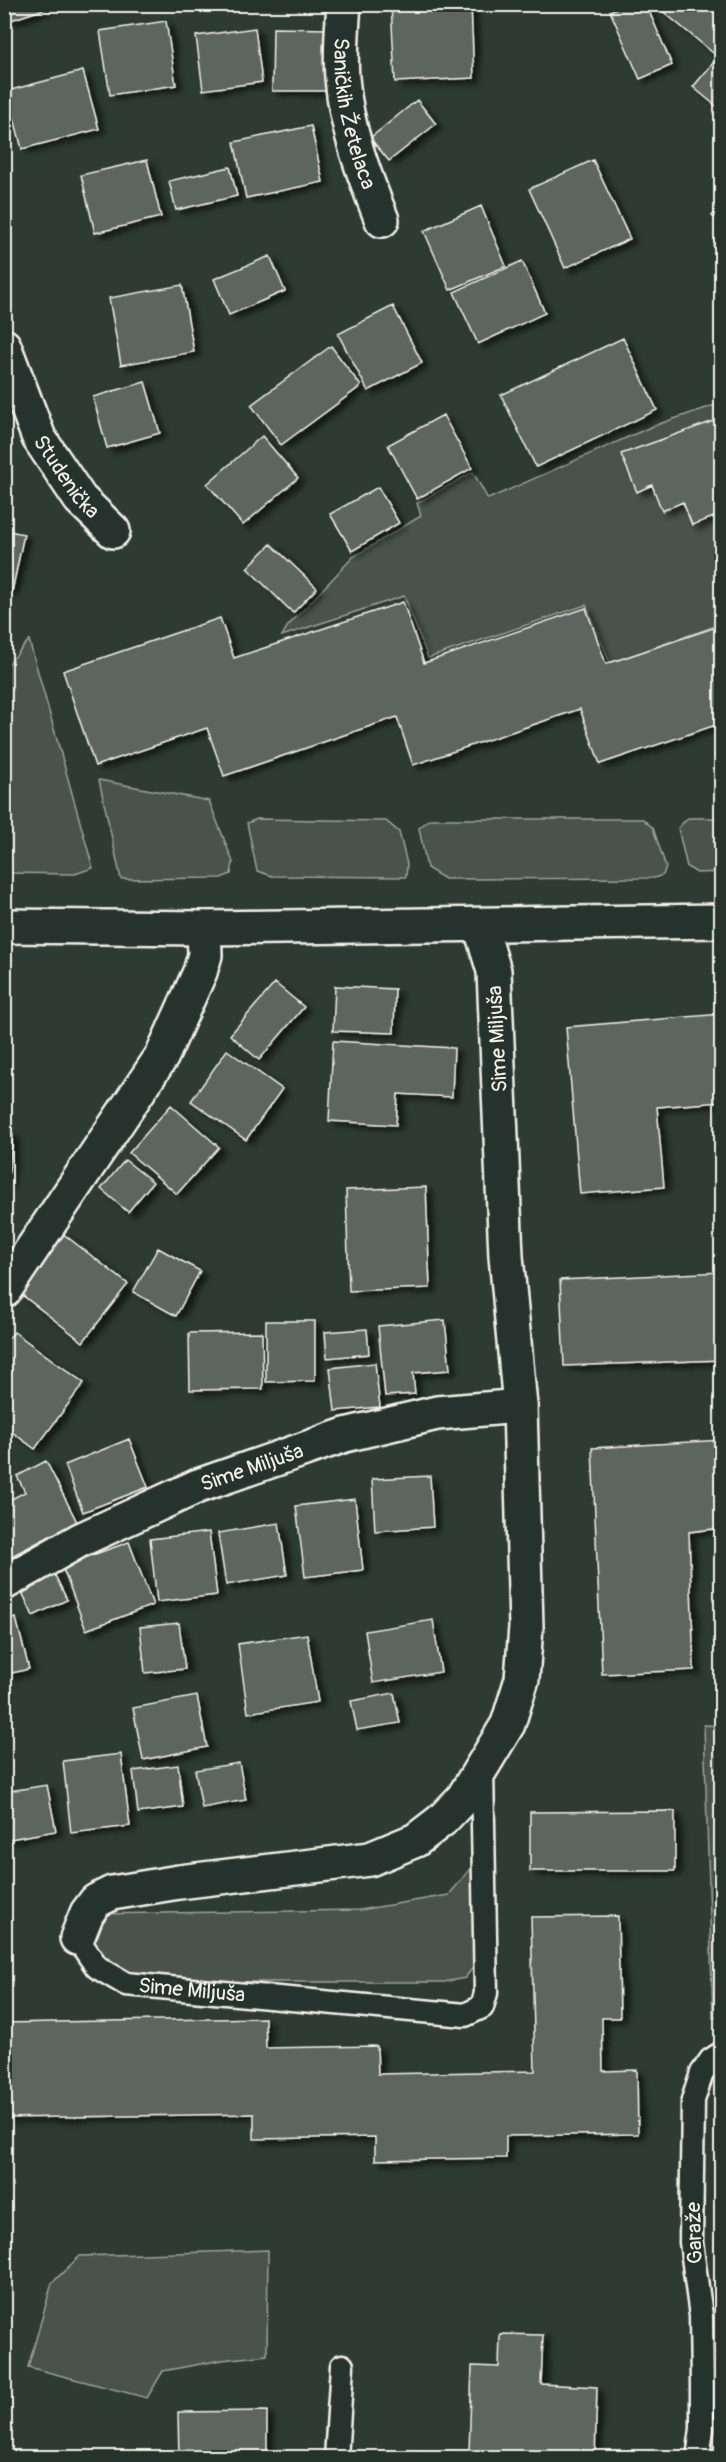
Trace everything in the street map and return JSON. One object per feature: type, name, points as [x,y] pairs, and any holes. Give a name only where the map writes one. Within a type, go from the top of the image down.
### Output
[{"type":"street","name":"Saničkih Žetelaca","points":[[344,4],[341,50],[345,104],[362,172],[382,220]]},
{"type":"street","name":"Studenička","points":[[4,346],[39,438],[80,499],[113,531]]},
{"type":"street","points":[[4,926],[204,928],[722,921]]},
{"type":"street","name":"Sime Miljuša","points":[[77,1938],[87,1913],[96,1901],[112,1893],[179,1882],[370,1859],[416,1840],[442,1820],[463,1798],[508,1724],[522,1679],[526,1627],[519,1406],[506,1256],[494,971],[480,925]]},
{"type":"street","points":[[4,1291],[162,1056],[201,972],[204,955],[204,928]]},
{"type":"street","name":"Sime Miljuša","points":[[4,1583],[80,1540],[198,1486],[345,1435],[437,1413],[519,1406]]},
{"type":"lane","name":"Sime Miljuša","points":[[77,1938],[97,1968],[126,1984],[465,2015],[482,2007],[486,1993],[482,1768]]},
{"type":"lane","name":"Garaže","points":[[698,2457],[702,2429],[702,2384],[701,2316],[691,2242],[693,2100],[702,2073],[711,2060],[722,2053]]},
{"type":"lane","points":[[336,2457],[342,2366]]},
{"type":"shaded area","points":[[721,403],[721,624],[610,663],[586,605],[428,658],[404,596],[282,636],[287,627],[353,557],[421,516],[417,503],[473,472],[488,499],[653,426]]},
{"type":"shaded area","points":[[29,640],[93,868],[75,874],[5,873],[5,668]]},
{"type":"shaded area","points":[[99,780],[209,801],[233,862],[231,874],[221,878],[121,879]]},
{"type":"shaded area","points":[[688,818],[721,818],[721,872],[697,873],[687,867],[678,828]]},
{"type":"shaded area","points":[[257,819],[386,821],[399,832],[407,864],[406,877],[272,876],[257,871],[247,823]]},
{"type":"shaded area","points":[[430,819],[643,819],[653,828],[666,867],[663,875],[654,878],[445,879],[427,868],[419,828]]},
{"type":"shaded area","points":[[704,1725],[722,1726],[722,2017],[713,2018]]},
{"type":"shaded area","points":[[477,1860],[477,1962],[465,1978],[444,1982],[126,1982],[84,1938],[94,1914],[360,1910],[449,1895]]},
{"type":"shaded area","points":[[268,2250],[267,2355],[222,2360],[163,2371],[147,2398],[28,2367],[52,2283],[80,2256]]},
{"type":"building","points":[[4,4],[60,4],[8,21]]},
{"type":"building","points":[[391,4],[471,4],[474,78],[395,82]]},
{"type":"building","points":[[626,4],[646,4],[672,65],[640,79],[610,11]]},
{"type":"building","points":[[654,4],[722,4],[722,111],[693,87],[718,57]]},
{"type":"building","points":[[166,21],[176,85],[110,95],[100,31]]},
{"type":"building","points":[[255,28],[262,82],[203,90],[196,36]]},
{"type":"building","points":[[273,28],[330,29],[329,91],[272,91]]},
{"type":"building","points":[[83,71],[99,129],[22,149],[7,91]]},
{"type":"building","points":[[417,100],[436,124],[389,161],[370,138]]},
{"type":"building","points":[[311,126],[323,182],[246,198],[234,142]]},
{"type":"building","points":[[147,160],[161,217],[95,233],[81,175]]},
{"type":"building","points":[[593,160],[630,239],[565,268],[529,189]]},
{"type":"building","points":[[230,167],[237,196],[176,210],[169,181]]},
{"type":"building","points":[[722,205],[722,224],[712,216]]},
{"type":"building","points":[[481,206],[506,266],[450,290],[424,231]]},
{"type":"building","points":[[722,235],[722,253],[713,245]]},
{"type":"building","points":[[270,256],[285,291],[229,315],[214,279]]},
{"type":"building","points":[[522,261],[545,313],[478,344],[454,292]]},
{"type":"building","points":[[182,285],[194,352],[121,365],[109,298]]},
{"type":"building","points":[[393,306],[422,363],[368,391],[338,334]]},
{"type":"building","points":[[623,338],[657,410],[536,467],[501,395]]},
{"type":"building","points":[[331,346],[361,386],[281,445],[251,405]]},
{"type":"building","points":[[145,382],[160,433],[107,448],[93,397]]},
{"type":"building","points":[[443,415],[472,468],[417,499],[388,445]]},
{"type":"building","points":[[722,418],[722,514],[692,525],[683,502],[662,511],[652,485],[637,492],[621,454]]},
{"type":"building","points":[[262,436],[298,478],[243,525],[207,484]]},
{"type":"building","points":[[378,487],[399,523],[352,551],[330,514]]},
{"type":"building","points":[[4,530],[24,534],[12,592],[4,590]]},
{"type":"building","points":[[271,544],[317,588],[293,613],[247,568]]},
{"type":"building","points":[[403,602],[424,663],[586,608],[606,664],[722,625],[722,723],[600,764],[580,709],[413,765],[397,717],[224,776],[207,728],[95,766],[63,671],[220,618],[234,658]]},
{"type":"building","points":[[275,983],[304,1007],[259,1060],[230,1035]]},
{"type":"building","points":[[335,986],[395,989],[394,1033],[333,1031]]},
{"type":"building","points":[[722,1014],[722,1102],[657,1107],[664,1187],[580,1194],[566,1027]]},
{"type":"building","points":[[333,1041],[454,1048],[452,1097],[398,1094],[396,1125],[329,1121]]},
{"type":"building","points":[[227,1050],[282,1089],[246,1140],[191,1101]]},
{"type":"building","points":[[171,1105],[219,1147],[177,1194],[129,1153]]},
{"type":"building","points":[[4,1133],[13,1134],[7,1188],[4,1188]]},
{"type":"building","points":[[125,1160],[153,1182],[128,1212],[101,1189]]},
{"type":"building","points":[[426,1187],[430,1288],[349,1291],[346,1190]]},
{"type":"building","points":[[62,1233],[128,1284],[83,1342],[17,1291]]},
{"type":"building","points":[[158,1248],[200,1271],[176,1316],[133,1292]]},
{"type":"building","points":[[722,1272],[722,1360],[564,1366],[560,1280]]},
{"type":"building","points":[[445,1320],[450,1370],[413,1373],[415,1394],[385,1396],[378,1326]]},
{"type":"building","points":[[266,1321],[315,1321],[315,1381],[266,1382]]},
{"type":"building","points":[[367,1329],[369,1354],[327,1358],[325,1332]]},
{"type":"building","points":[[14,1332],[84,1383],[35,1449],[4,1426],[4,1344]]},
{"type":"building","points":[[262,1332],[263,1389],[190,1390],[189,1333]]},
{"type":"building","points":[[375,1363],[380,1407],[335,1411],[330,1368]]},
{"type":"building","points":[[129,1439],[148,1487],[83,1512],[65,1465]]},
{"type":"building","points":[[722,1440],[722,1528],[689,1532],[694,1670],[602,1674],[592,1448]]},
{"type":"building","points":[[46,1461],[77,1522],[4,1560],[4,1503],[25,1492],[17,1476]]},
{"type":"building","points":[[430,1476],[433,1527],[375,1531],[372,1479]]},
{"type":"building","points":[[355,1499],[363,1570],[305,1577],[296,1506]]},
{"type":"building","points":[[279,1523],[287,1575],[226,1585],[218,1533]]},
{"type":"building","points":[[209,1532],[217,1595],[157,1602],[150,1539]]},
{"type":"building","points":[[129,1542],[153,1605],[86,1630],[62,1566]]},
{"type":"building","points":[[51,1567],[67,1600],[33,1616],[18,1583]]},
{"type":"building","points":[[16,1618],[29,1669],[4,1675],[4,1621]]},
{"type":"building","points":[[433,1620],[441,1672],[373,1683],[365,1631]]},
{"type":"building","points":[[179,1623],[185,1669],[145,1673],[140,1627]]},
{"type":"building","points":[[307,1634],[318,1702],[248,1713],[238,1644]]},
{"type":"building","points":[[394,1693],[400,1723],[357,1730],[351,1701]]},
{"type":"building","points":[[197,1696],[207,1747],[143,1760],[133,1708]]},
{"type":"building","points":[[121,1754],[130,1826],[71,1833],[63,1761]]},
{"type":"building","points":[[239,1763],[246,1800],[202,1808],[195,1770]]},
{"type":"building","points":[[178,1765],[183,1807],[138,1813],[133,1771]]},
{"type":"building","points":[[47,1785],[56,1831],[4,1840],[4,1792]]},
{"type":"building","points":[[675,1811],[675,1871],[530,1871],[530,1812]]},
{"type":"building","points":[[618,1916],[620,2018],[602,2018],[603,2071],[637,2070],[638,2134],[506,2136],[506,2158],[375,2160],[375,2137],[254,2139],[254,2114],[4,2118],[4,2023],[265,2018],[266,2048],[377,2046],[378,2074],[535,2071],[531,1917]]},
{"type":"building","points":[[500,2334],[543,2335],[541,2384],[597,2387],[595,2458],[399,2458],[399,2450],[469,2452],[472,2366],[499,2367]]},
{"type":"building","points":[[267,2411],[267,2458],[179,2458],[178,2412]]}]
